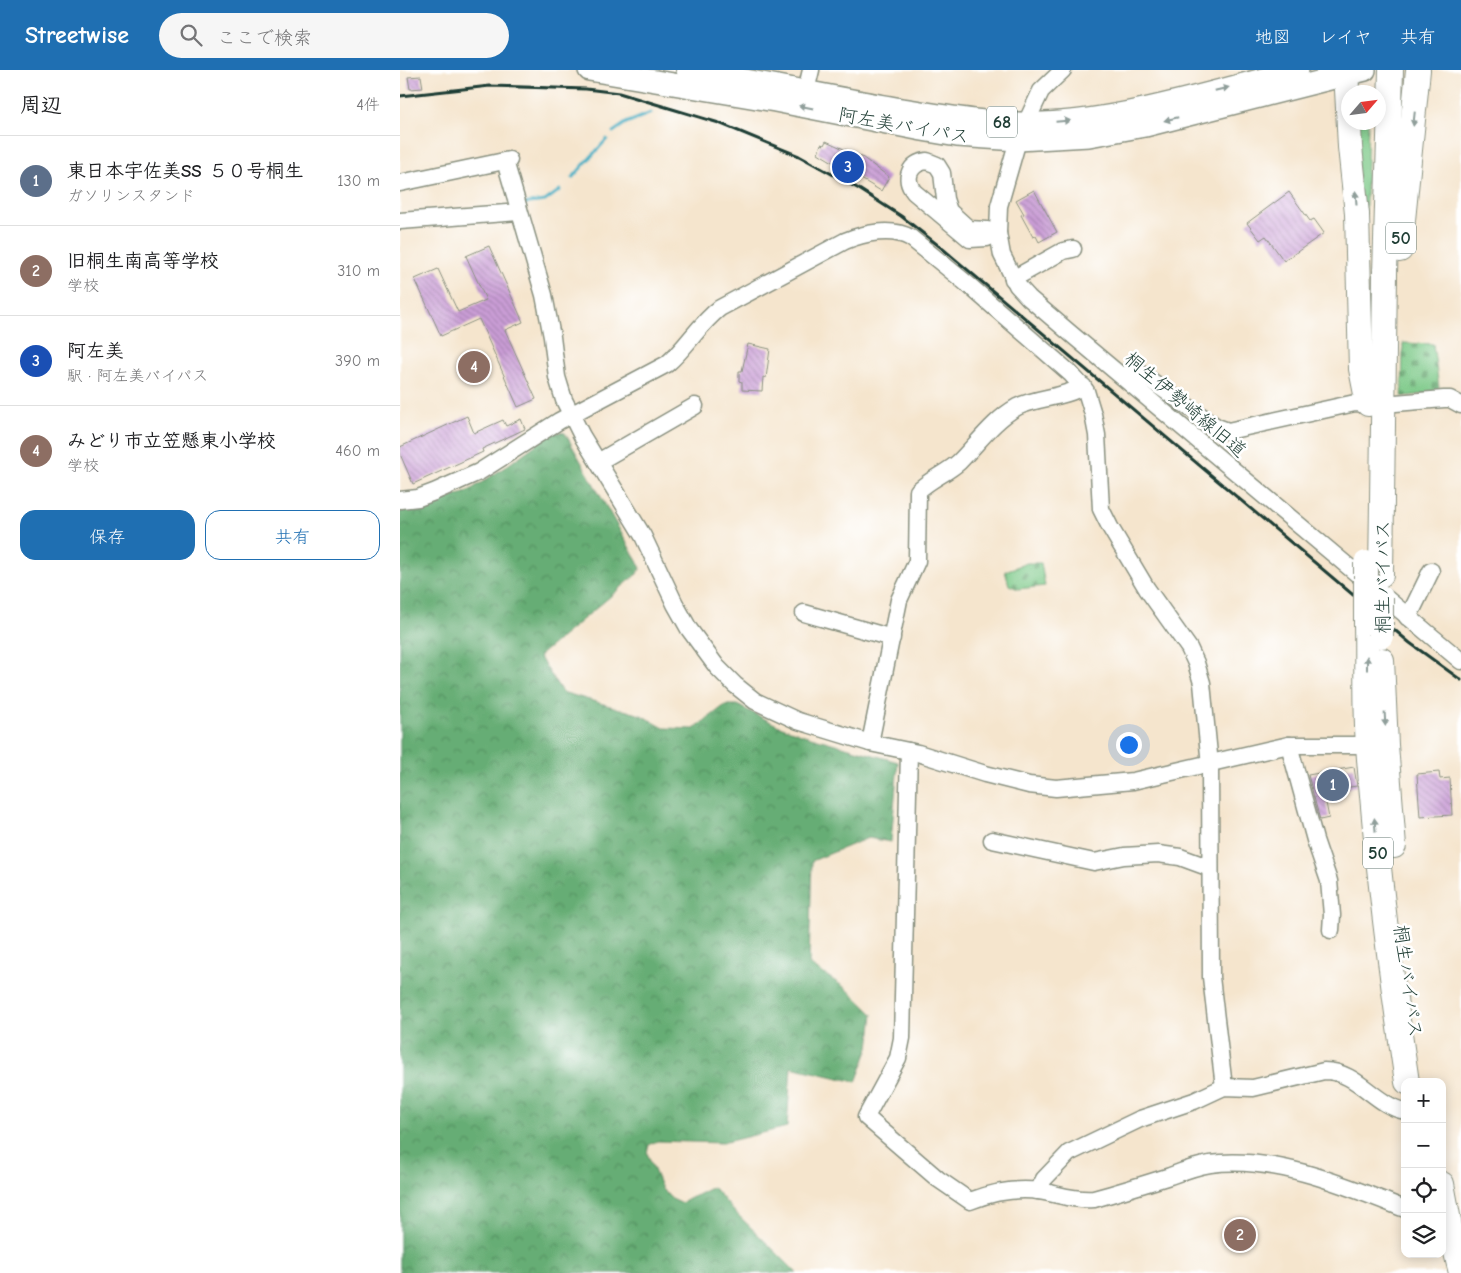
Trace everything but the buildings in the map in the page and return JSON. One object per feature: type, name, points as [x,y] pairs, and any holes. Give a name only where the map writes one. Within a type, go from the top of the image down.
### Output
[{"type":"highway","name":"50","points":[[1375,404],[1392,376],[1394,316],[1418,70]]},
{"type":"highway","name":"50","points":[[1371,75],[1350,147],[1357,214],[1361,369],[1375,404]]},
{"type":"highway","name":"桐生バイパス","points":[[1371,75],[1375,404]]},
{"type":"highway","name":"桐生バイパス","points":[[1374,130],[1375,404],[1373,569],[1380,873],[1406,1078]]},
{"type":"highway","name":"桐生バイパス","points":[[1377,744],[1422,1078]]},
{"type":"highway","points":[[1446,1205],[1461,1273]]},
{"type":"highway","points":[[1440,1258],[1444,1273]]},
{"type":"main road","name":"阿左美バイパス","points":[[588,70],[647,75],[957,136],[1022,132],[1088,136],[1136,128],[1371,75]]},
{"type":"main road","name":"阿左美バイパス","points":[[687,70],[953,117],[1022,132],[1075,120],[1141,109],[1298,70]]},
{"type":"street","points":[[806,91],[811,70]]},
{"type":"street","name":"桐生伊勢崎線旧道","points":[[1063,70],[1041,90],[1022,132],[999,206],[998,233],[1002,255],[1013,279],[1029,298],[1461,661]]},
{"type":"street","points":[[400,183],[507,160],[519,212],[544,295],[557,377],[564,400],[582,436],[642,536],[682,617],[708,656],[726,677],[755,702],[798,721],[870,744],[909,751],[1020,782],[1056,788],[1133,781],[1210,765],[1289,745],[1377,744]]},
{"type":"street","points":[[922,162],[933,162],[937,165],[942,173],[948,211],[969,229],[998,233],[988,238],[974,239],[967,237],[912,189],[908,177],[912,168],[922,162]]},
{"type":"street","points":[[400,221],[519,212]]},
{"type":"street","points":[[400,500],[418,498],[479,472],[559,421],[667,364],[679,353],[707,318],[724,305],[845,241],[866,235],[893,232],[901,233],[911,238],[971,287],[1083,386],[1088,396],[1095,424],[1101,509],[1147,589],[1189,648],[1196,663],[1202,683],[1210,765],[1212,977],[1224,1087]]},
{"type":"street","points":[[1013,279],[1063,252],[1073,249]]},
{"type":"street","points":[[1123,377],[1132,371],[1140,373],[1217,427],[1228,431],[1355,403],[1375,404],[1444,399],[1461,405]]},
{"type":"street","points":[[870,744],[902,592],[917,561],[918,491],[959,461],[1008,413],[1025,404],[1073,391],[1083,386]]},
{"type":"street","points":[[598,462],[695,406]]},
{"type":"street","points":[[1407,617],[1430,571]]},
{"type":"street","points":[[804,613],[892,638]]},
{"type":"street","points":[[1289,745],[1315,840],[1329,881],[1331,930]]},
{"type":"street","points":[[909,751],[902,1038],[898,1058],[866,1117],[938,1179],[970,1201],[1000,1191],[1038,1191],[1077,1200],[1094,1199],[1200,1166],[1234,1162],[1283,1167],[1302,1172],[1401,1207]]},
{"type":"street","points":[[992,840],[1094,862],[1124,856],[1158,854],[1180,857],[1210,868]]},
{"type":"street","points":[[1038,1191],[1044,1179],[1069,1153],[1140,1119],[1194,1101],[1224,1087],[1252,1088],[1334,1070],[1347,1076],[1392,1106],[1401,1109]]},
{"type":"green space","points":[[1355,130],[1368,130],[1364,274]]},
{"type":"green space","points":[[1403,343],[1433,344],[1438,392],[1402,397]]},
{"type":"green space","points":[[552,433],[565,433],[641,568],[636,575],[539,656],[562,692],[641,715],[664,728],[694,729],[725,705],[737,705],[777,725],[804,735],[898,762],[891,842],[868,838],[812,861],[809,964],[847,989],[873,1014],[869,1048],[856,1082],[791,1067],[787,1127],[722,1143],[657,1141],[649,1145],[647,1153],[662,1189],[672,1199],[681,1203],[713,1187],[732,1209],[797,1273],[400,1273],[400,512],[439,502],[467,492]]},
{"type":"green space","points":[[1027,563],[1041,563],[1045,586],[1018,589],[1009,585],[1005,571]]},
{"type":"waterway","points":[[613,132],[626,123],[651,113]]},
{"type":"waterway","points":[[572,178],[607,139]]},
{"type":"waterway","points":[[522,204],[545,201],[560,190]]},
{"type":"railway","points":[[400,96],[490,86],[586,89],[619,93],[719,123],[799,156],[859,189],[901,216],[943,249],[1410,643],[1461,680]]},
{"type":"place","name":"阿左美","points":[[848,167]]},
{"type":"place","name":"みどり市立笠懸東小学校","points":[[474,367]]},
{"type":"place","name":"東日本宇佐美SS ５０号桐生","points":[[1333,785]]},
{"type":"place","name":"旧桐生南高等学校","points":[[1240,1235]]}]
